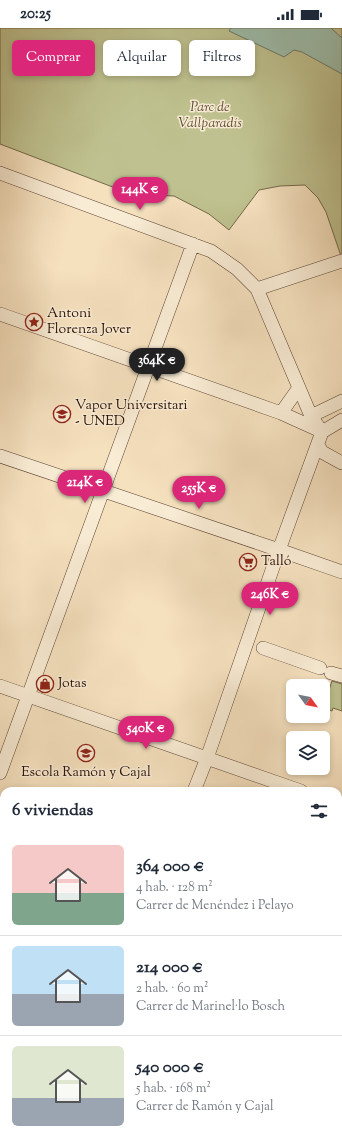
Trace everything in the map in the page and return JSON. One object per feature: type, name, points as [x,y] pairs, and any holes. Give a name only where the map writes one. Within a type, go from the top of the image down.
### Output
[{"type":"street","points":[[0,173],[211,251],[237,270],[257,289],[310,416],[322,432]]},
{"type":"street","points":[[0,773],[192,244]]},
{"type":"street","points":[[257,289],[342,261]]},
{"type":"street","points":[[0,314],[281,413],[322,432]]},
{"type":"street","points":[[281,413],[298,389]]},
{"type":"street","points":[[310,416],[342,401]]},
{"type":"street","points":[[196,787],[256,645],[279,550],[322,432],[342,420]]},
{"type":"street","points":[[318,445],[322,452],[342,463]]},
{"type":"street","points":[[0,456],[342,572]]},
{"type":"street","points":[[256,645],[331,672]]},
{"type":"street","points":[[0,686],[290,787]]},
{"type":"green space","name":"Parc de Vallparadís","points":[[0,28],[342,28],[342,256],[326,212],[318,198],[305,185],[280,186],[259,190],[229,230],[209,214],[174,196],[131,194],[0,144]]},
{"type":"green space","points":[[332,681],[342,684],[342,711],[333,708],[332,711],[330,710],[330,687]]},
{"type":"shaded area","points":[[231,28],[331,28],[342,38],[342,74],[302,52],[294,50],[284,57],[255,43],[255,40],[248,40],[229,31]]},
{"type":"place","name":"Antoni Florenza Jover","points":[[34,322]]},
{"type":"place","name":"Vapor Universitari - UNED","points":[[62,414]]},
{"type":"place","name":"Talló","points":[[248,562]]},
{"type":"place","name":"Jotas","points":[[45,684]]},
{"type":"place","name":"Escola Ramón y Cajal","points":[[86,753]]}]
